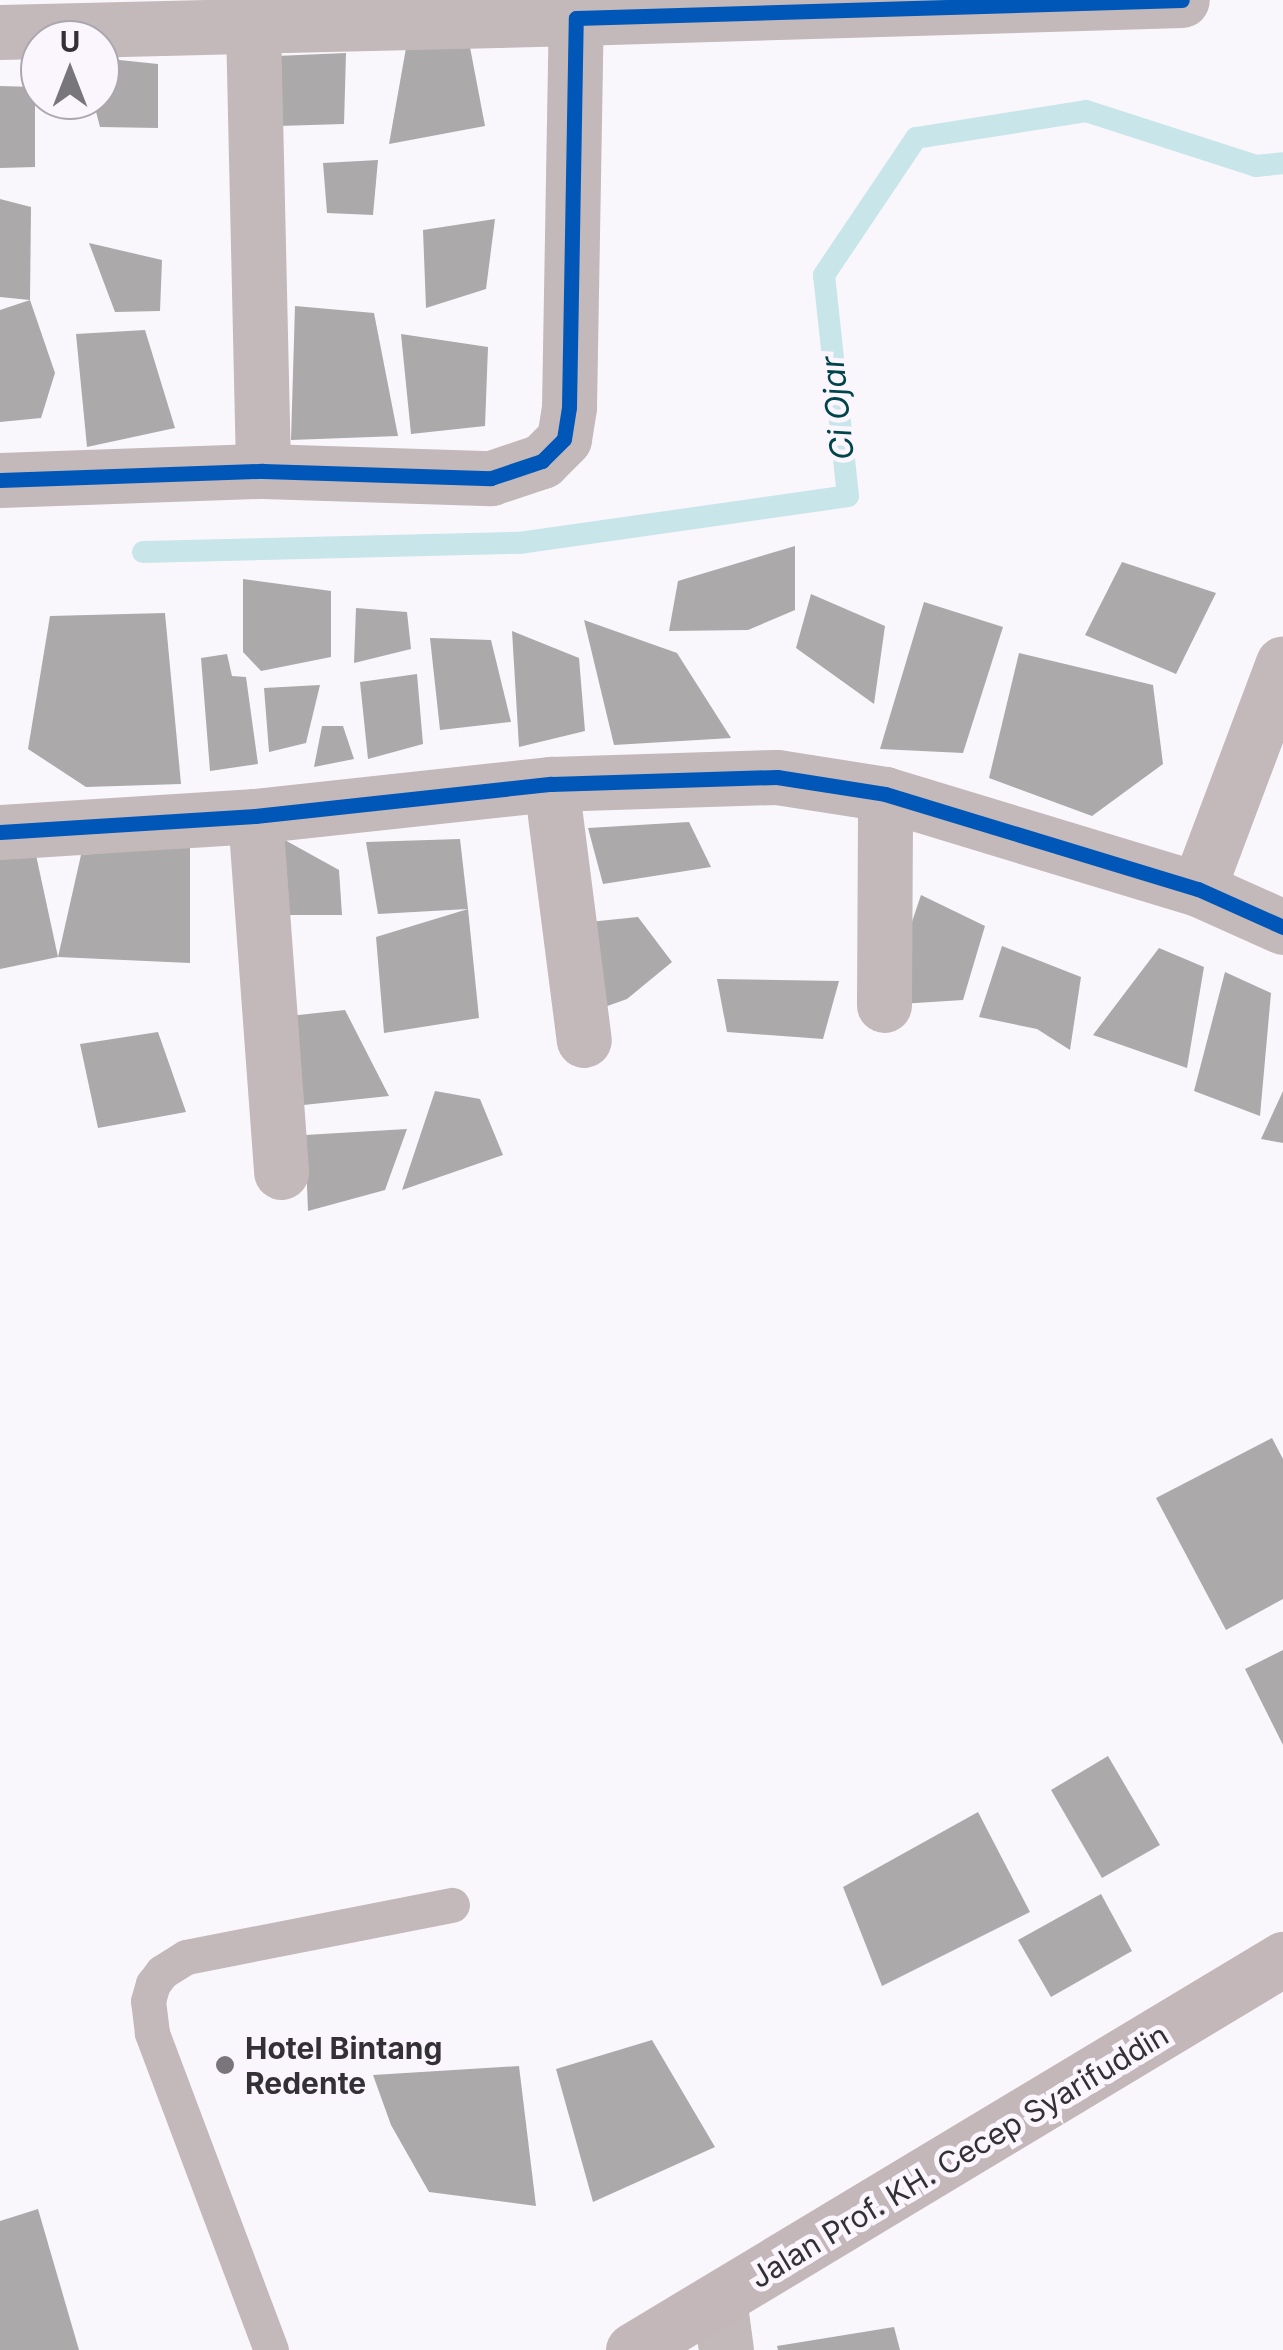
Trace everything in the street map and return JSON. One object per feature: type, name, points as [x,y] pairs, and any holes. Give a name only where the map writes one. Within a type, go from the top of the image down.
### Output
[{"type":"main road","name":"Jalan Prof. KH. Cecep Syarifuddin","points":[[633,2350],[722,2325],[1283,1959]]},
{"type":"street","points":[[0,32],[1182,0]]},
{"type":"street","points":[[0,480],[262,472],[491,478],[542,460],[564,438],[569,407],[576,18]]},
{"type":"street","points":[[253,26],[262,472]]},
{"type":"street","points":[[1198,889],[1283,663]]},
{"type":"street","points":[[0,832],[255,816],[551,784],[777,777],[885,794],[1198,889],[1283,927]]},
{"type":"street","points":[[551,784],[584,1040]]},
{"type":"street","points":[[884,1005],[885,794]]},
{"type":"street","points":[[255,816],[281,1172]]},
{"type":"lane","points":[[271,2350],[152,2033],[148,2001],[153,1984],[162,1972],[186,1957],[452,1905]]},
{"type":"building","points":[[469,42],[485,126],[389,144],[406,48]]},
{"type":"building","points":[[346,53],[344,124],[278,126],[276,56]]},
{"type":"building","points":[[120,60],[158,64],[158,128],[100,127],[98,120],[120,120]]},
{"type":"building","points":[[0,86],[20,87],[20,120],[35,120],[35,167],[0,168]]},
{"type":"building","points":[[378,160],[373,215],[327,213],[323,163]]},
{"type":"building","points":[[0,199],[31,207],[30,300],[0,297]]},
{"type":"building","points":[[495,219],[486,289],[426,308],[423,230]]},
{"type":"building","points":[[89,243],[162,260],[160,311],[115,312]]},
{"type":"building","points":[[30,300],[55,373],[41,418],[0,422],[0,310]]},
{"type":"building","points":[[295,306],[374,313],[398,436],[291,440]]},
{"type":"building","points":[[145,330],[175,428],[87,447],[76,334]]},
{"type":"building","points":[[401,334],[488,347],[485,426],[411,434]]},
{"type":"building","points":[[795,546],[795,610],[748,630],[669,631],[678,581]]},
{"type":"building","points":[[1122,562],[1216,593],[1176,674],[1085,635]]},
{"type":"building","points":[[243,579],[331,591],[331,657],[261,671],[243,652]]},
{"type":"building","points":[[811,594],[885,626],[874,704],[796,648]]},
{"type":"building","points":[[924,602],[1003,627],[963,753],[880,749]]},
{"type":"building","points":[[356,608],[407,612],[411,649],[354,663]]},
{"type":"building","points":[[165,613],[181,784],[86,787],[28,749],[50,616]]},
{"type":"building","points":[[584,620],[677,653],[731,738],[614,745]]},
{"type":"building","points":[[512,631],[579,658],[585,731],[519,747]]},
{"type":"building","points":[[430,638],[491,640],[511,722],[440,730]]},
{"type":"building","points":[[1019,653],[1153,685],[1163,764],[1092,816],[989,778]]},
{"type":"building","points":[[227,654],[232,676],[246,677],[258,764],[210,771],[201,658]]},
{"type":"building","points":[[417,674],[423,744],[368,759],[360,682]]},
{"type":"building","points":[[320,685],[306,743],[269,752],[264,688]]},
{"type":"building","points":[[322,726],[343,726],[354,759],[314,767]]},
{"type":"building","points":[[689,822],[711,867],[603,884],[588,828]]},
{"type":"building","points":[[283,839],[339,870],[342,915],[282,915]]},
{"type":"building","points":[[460,839],[468,909],[378,914],[366,842]]},
{"type":"building","points":[[190,845],[190,963],[58,957],[81,855]]},
{"type":"building","points":[[0,853],[36,855],[58,957],[0,969]]},
{"type":"building","points":[[921,895],[985,926],[963,1000],[884,1005]]},
{"type":"building","points":[[468,909],[479,1018],[384,1033],[376,937]]},
{"type":"building","points":[[638,917],[672,962],[627,999],[599,1009],[569,924]]},
{"type":"building","points":[[1002,946],[1081,977],[1070,1050],[1037,1029],[979,1017]]},
{"type":"building","points":[[1159,948],[1204,967],[1187,1068],[1093,1035]]},
{"type":"building","points":[[1225,972],[1271,993],[1260,1116],[1194,1091]]},
{"type":"building","points":[[717,979],[839,981],[823,1039],[727,1032]]},
{"type":"building","points":[[345,1010],[389,1096],[294,1106],[289,1016]]},
{"type":"building","points":[[158,1032],[186,1112],[98,1128],[80,1044]]},
{"type":"building","points":[[435,1091],[480,1099],[503,1155],[402,1190]]},
{"type":"building","points":[[1283,1091],[1283,1143],[1261,1139]]},
{"type":"building","points":[[407,1129],[385,1190],[308,1211],[305,1135]]},
{"type":"building","points":[[1272,1438],[1283,1459],[1283,1599],[1226,1630],[1156,1498]]},
{"type":"building","points":[[1283,1650],[1283,1745],[1245,1669]]},
{"type":"building","points":[[1108,1756],[1160,1845],[1102,1878],[1051,1790]]},
{"type":"building","points":[[978,1812],[1030,1912],[882,1986],[843,1887]]},
{"type":"building","points":[[1101,1894],[1132,1951],[1051,1997],[1018,1940]]},
{"type":"building","points":[[652,2040],[715,2147],[593,2202],[556,2069]]},
{"type":"building","points":[[519,2066],[536,2206],[429,2192],[391,2125],[373,2075]]},
{"type":"building","points":[[38,2209],[79,2350],[0,2350],[0,2221]]},
{"type":"building","points":[[894,2327],[900,2350],[778,2350],[777,2346]]},
{"type":"waterway","name":"Ci Ojar","points":[[143,552],[519,543],[848,496],[824,275],[916,138],[1086,111],[1256,166],[1283,163]]},
{"type":"cycle path","points":[[0,480],[263,471],[491,478],[542,461],[564,439],[569,407],[576,18],[1182,0]]},
{"type":"cycle path","points":[[0,832],[255,816],[551,784],[777,777],[885,794],[1198,889],[1283,927]]},
{"type":"place","name":"Hotel Bintang Redente","points":[[225,2065]]}]
